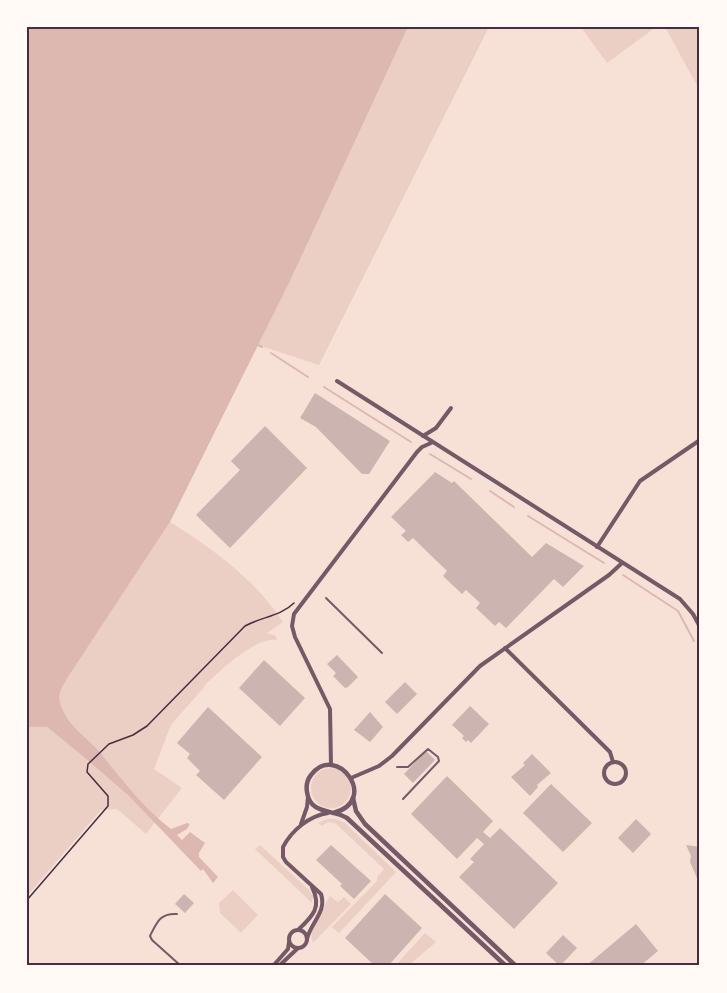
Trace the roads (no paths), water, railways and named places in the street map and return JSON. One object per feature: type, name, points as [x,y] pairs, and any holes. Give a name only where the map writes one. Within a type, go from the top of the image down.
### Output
[{"type":"street","points":[[337,381],[680,599],[693,614],[700,627]]},
{"type":"street","points":[[422,437],[436,428],[451,408]]},
{"type":"street","points":[[597,547],[640,481],[700,440]]},
{"type":"street","points":[[331,765],[331,713],[295,637],[292,626],[294,614],[417,452],[432,443]]},
{"type":"street","points":[[351,778],[379,766],[392,756],[480,666],[609,575],[622,563]]},
{"type":"street","points":[[505,648],[610,752],[613,762]]},
{"type":"street","points":[[613,762],[623,765],[626,771],[625,778],[617,784],[609,783],[604,777],[604,769],[613,762]]},
{"type":"street","points":[[301,825],[307,807],[307,782],[311,775],[316,769],[331,765],[343,769],[351,778],[356,811],[365,824],[516,966]]},
{"type":"street","points":[[279,966],[305,945],[311,927],[323,906],[321,894],[286,862],[282,851],[284,844],[301,825],[316,816],[346,807],[353,795]]},
{"type":"street","points":[[308,796],[315,807],[347,818],[506,966]]},
{"type":"street","points":[[273,966],[288,949],[291,933],[298,929],[316,908],[316,896],[310,884]]},
{"type":"street","points":[[298,929],[306,933],[308,939]]},
{"type":"street","points":[[289,941],[292,946],[300,948]]},
{"type":"lane","points":[[326,598],[382,653]]},
{"type":"lane","points":[[397,767],[408,767],[428,749],[438,757],[439,761],[403,800]]},
{"type":"lane","points":[[177,914],[166,914],[160,917],[150,936],[181,966]]},
{"type":"waterway","points":[[258,345],[262,347]]},
{"type":"waterway","points":[[271,353],[308,377]]},
{"type":"waterway","points":[[324,387],[411,442]]},
{"type":"waterway","points":[[430,454],[471,479]]},
{"type":"waterway","points":[[490,491],[514,507]]},
{"type":"waterway","points":[[528,516],[604,563]]},
{"type":"waterway","points":[[623,575],[678,611],[694,641]]}]
